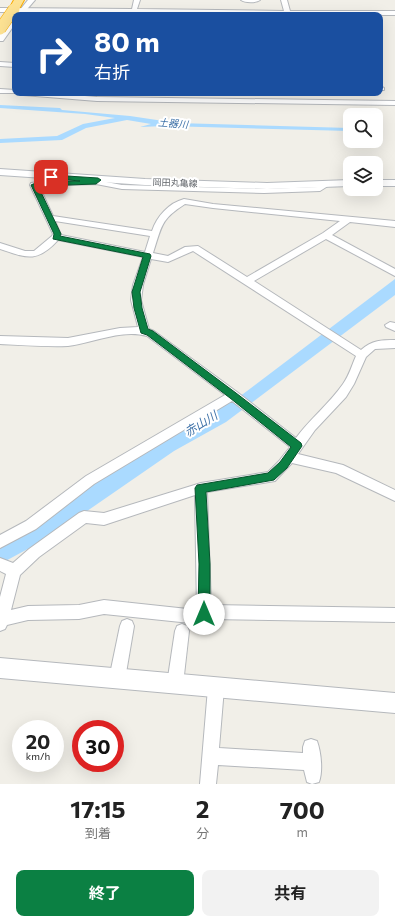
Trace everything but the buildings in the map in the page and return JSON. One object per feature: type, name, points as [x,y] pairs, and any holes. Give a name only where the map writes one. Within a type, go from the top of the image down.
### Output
[{"type":"highway","points":[[0,30],[11,9]]},
{"type":"main road","name":"岡田丸亀線","points":[[0,172],[97,181],[267,186],[343,183]]},
{"type":"main road","points":[[383,183],[395,183]]},
{"type":"street","points":[[0,39],[11,9],[32,0]]},
{"type":"street","points":[[134,12],[137,0]]},
{"type":"street","points":[[244,0],[257,0]]},
{"type":"street","points":[[284,0],[287,12]]},
{"type":"street","points":[[61,12],[108,7],[130,12]]},
{"type":"street","points":[[11,9],[42,12]]},
{"type":"street","points":[[383,13],[395,13]]},
{"type":"street","points":[[0,64],[12,65]]},
{"type":"street","points":[[0,91],[12,92]]},
{"type":"street","points":[[60,96],[97,99],[395,103]]},
{"type":"street","points":[[132,96],[151,100],[186,96]]},
{"type":"street","points":[[321,102],[322,100],[351,98],[357,96]]},
{"type":"street","points":[[0,246],[33,255],[43,251],[56,237],[57,234],[34,185],[97,181]]},
{"type":"street","points":[[144,331],[138,308],[136,292],[147,256],[162,216],[184,201],[213,206],[395,224]]},
{"type":"street","points":[[50,218],[155,234]]},
{"type":"street","points":[[247,282],[326,235],[349,219]]},
{"type":"street","points":[[326,235],[395,273]]},
{"type":"street","points":[[56,237],[168,259],[173,258],[189,248],[195,248],[362,355]]},
{"type":"street","points":[[0,340],[26,343],[70,342],[130,330],[150,333],[233,395],[297,446]]},
{"type":"street","points":[[395,344],[380,344],[372,346],[362,355],[349,384],[342,394],[311,427],[289,457],[271,477],[201,488],[104,519],[84,517],[34,553],[7,568],[1,622],[28,613],[79,612],[104,607],[200,617],[207,612],[395,615]]},
{"type":"street","points":[[0,542],[31,525],[90,480],[233,395]]},
{"type":"street","points":[[289,457],[339,469],[395,496]]},
{"type":"street","points":[[201,488],[204,614]]},
{"type":"street","points":[[117,678],[127,626]]},
{"type":"street","points":[[175,684],[182,631]]},
{"type":"street","points":[[0,668],[395,703]]},
{"type":"street","points":[[208,784],[216,688]]},
{"type":"street","points":[[210,756],[312,762]]},
{"type":"water","name":"土器川","points":[[0,105],[60,108],[62,110],[130,116],[177,123],[343,128],[343,131],[165,126],[140,127],[151,124],[127,120],[86,128],[62,140],[0,143],[0,139],[57,136],[83,124],[115,118],[85,114],[0,108]]},
{"type":"water","name":"赤山川","points":[[395,279],[395,295],[226,422],[174,451],[48,538],[0,564],[0,544],[80,492],[243,394]]},
{"type":"route","points":[[51,177],[98,180],[96,182],[34,185],[57,234],[56,237],[147,256],[136,292],[136,300],[144,331],[150,333],[233,395],[297,446],[283,465],[271,477],[201,488],[204,614]]}]
